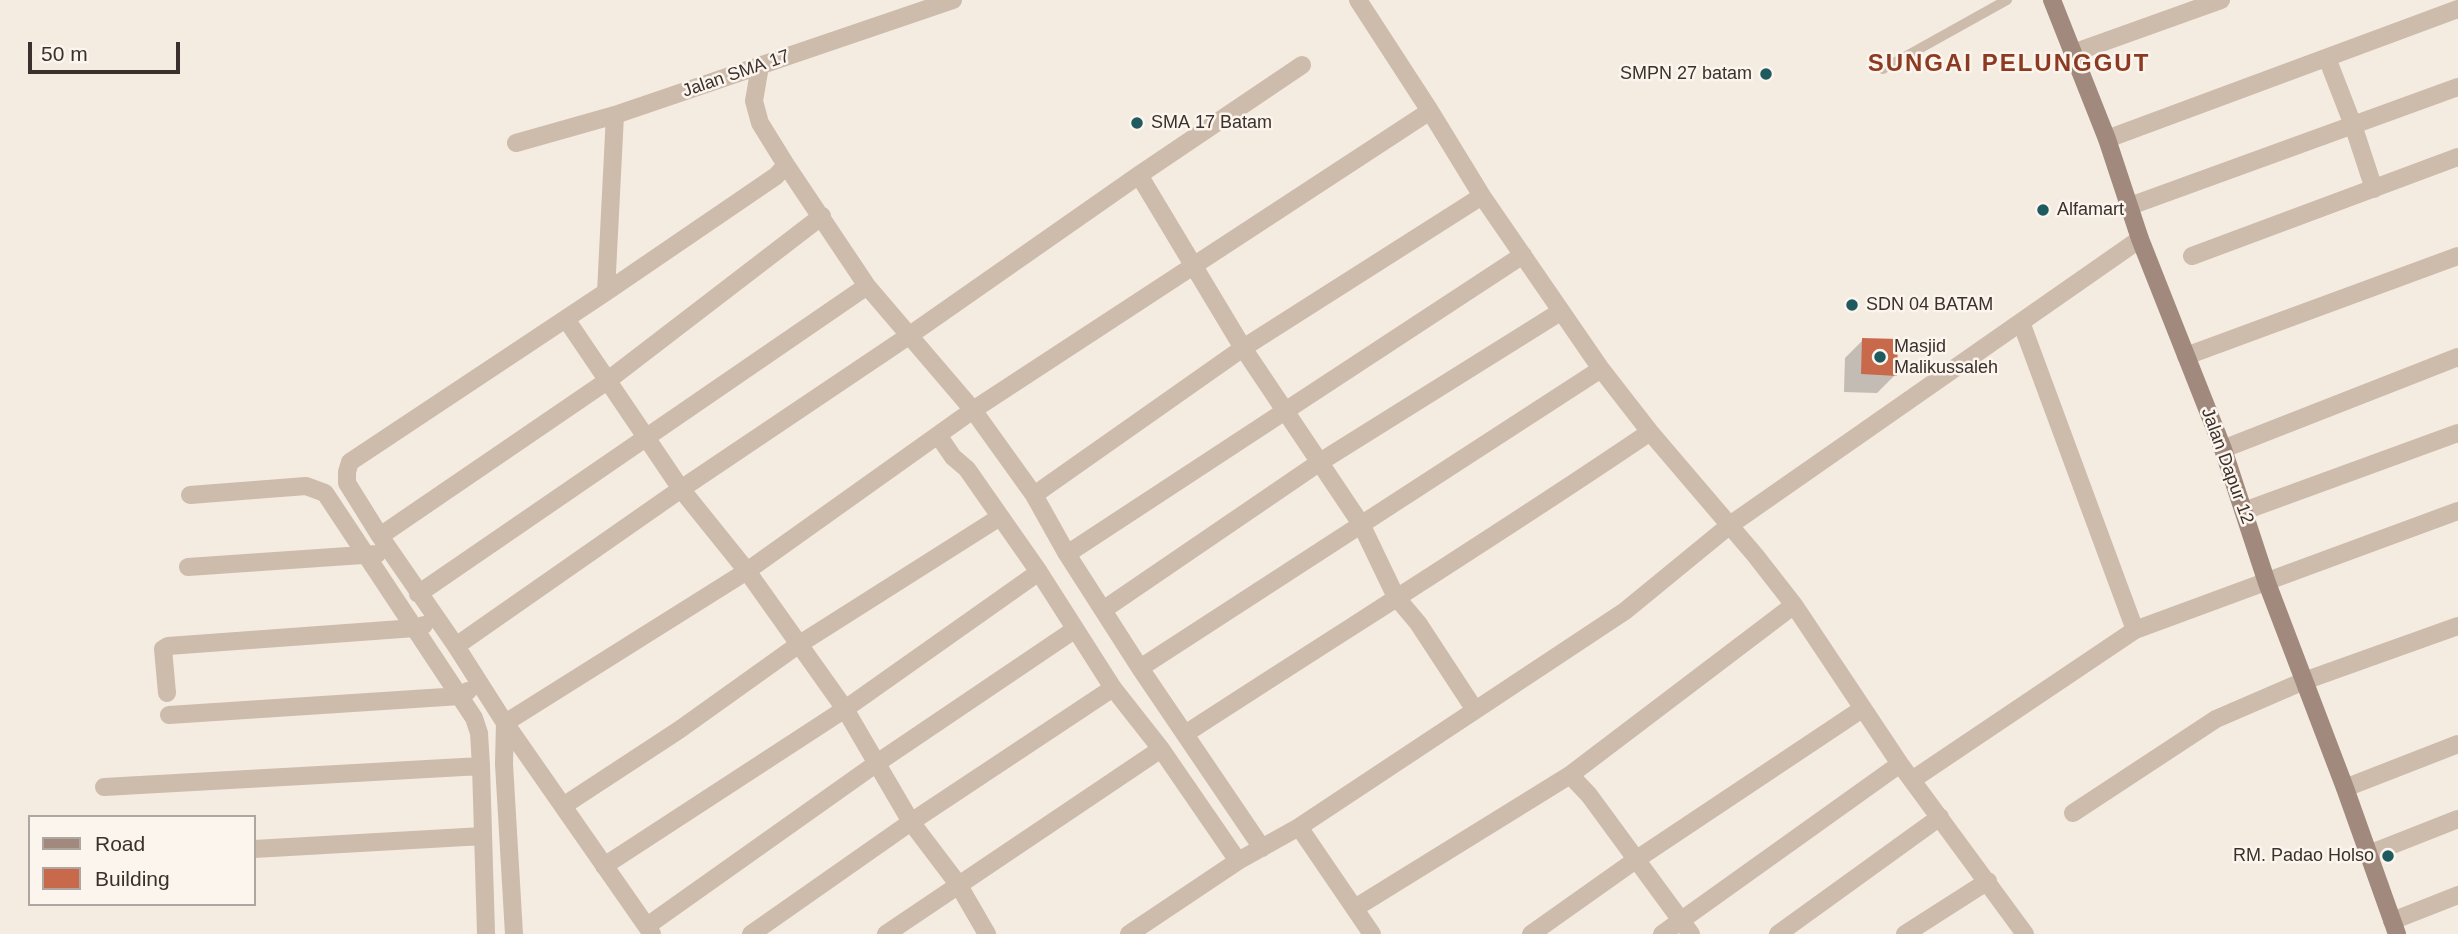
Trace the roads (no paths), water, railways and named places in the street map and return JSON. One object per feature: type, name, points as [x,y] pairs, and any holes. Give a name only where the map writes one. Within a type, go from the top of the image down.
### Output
[{"type":"street","name":"Jalan SMA 17","points":[[516,143],[615,115],[953,0]]},
{"type":"street","points":[[1358,0],[1482,196],[1560,312],[1650,432],[1730,524],[1794,605],[1900,764],[2025,934]]},
{"type":"street","name":"Jalan Dapur 12","points":[[2052,0],[2107,139],[2140,239],[2223,449],[2267,583],[2346,788],[2395,927]]},
{"type":"street","points":[[2073,53],[2221,0]]},
{"type":"street","points":[[2107,139],[2458,9]]},
{"type":"street","points":[[2327,58],[2374,189]]},
{"type":"street","points":[[456,646],[1302,65]]},
{"type":"street","points":[[760,66],[754,100],[760,123],[786,166],[867,286],[973,410],[1034,495],[1067,554],[1140,668],[1262,848]]},
{"type":"street","points":[[2130,206],[2458,87]]},
{"type":"street","points":[[505,723],[747,570],[973,410],[1430,111]]},
{"type":"street","points":[[607,292],[615,115]]},
{"type":"street","points":[[2192,256],[2458,157]]},
{"type":"street","points":[[786,166],[776,176],[607,292],[350,462],[346,472],[347,483],[505,723],[649,930],[877,763],[1074,630]]},
{"type":"street","points":[[1139,175],[1243,348],[1361,524],[1396,597],[1418,623],[1475,710]]},
{"type":"street","points":[[1034,495],[1243,348],[1482,196]]},
{"type":"street","points":[[188,567],[368,556],[607,381],[822,216]]},
{"type":"street","points":[[1129,934],[1238,861],[1299,827],[1625,611],[1730,524],[2140,239]]},
{"type":"street","points":[[1067,554],[1523,255]]},
{"type":"street","points":[[2186,356],[2458,256]]},
{"type":"street","points":[[418,594],[867,286]]},
{"type":"street","points":[[1103,610],[1320,462],[1560,312]]},
{"type":"street","points":[[566,319],[681,489],[747,570],[845,709],[911,822],[958,884],[986,934]]},
{"type":"street","points":[[2021,322],[2136,630]]},
{"type":"street","points":[[2223,449],[2458,356]]},
{"type":"street","points":[[1140,668],[1601,369]]},
{"type":"street","points":[[1185,734],[1552,499],[1650,432]]},
{"type":"street","points":[[2244,511],[2458,433]]},
{"type":"street","points":[[938,435],[953,457],[967,469],[1039,572],[1113,688],[1161,749],[1238,861]]},
{"type":"street","points":[[190,495],[306,486],[316,488],[325,493],[368,556],[460,696],[476,726],[481,766],[486,933]]},
{"type":"street","points":[[1912,780],[2136,630],[2458,511]]},
{"type":"street","points":[[563,806],[679,730],[798,645],[1000,517]]},
{"type":"street","points":[[604,866],[845,709],[1039,572]]},
{"type":"street","points":[[1355,908],[1570,775],[1794,605]]},
{"type":"street","points":[[167,693],[163,649],[168,646],[415,628],[437,619]]},
{"type":"street","points":[[2073,813],[2216,719],[2304,681],[2458,626]]},
{"type":"street","points":[[169,715],[460,696],[480,684]]},
{"type":"street","points":[[751,934],[911,822],[1113,688]]},
{"type":"street","points":[[1531,934],[1637,859],[1862,709]]},
{"type":"street","points":[[476,934],[514,933],[504,764],[505,723]]},
{"type":"street","points":[[2346,788],[2458,744]]},
{"type":"street","points":[[886,934],[1161,749]]},
{"type":"street","points":[[1662,934],[1686,928],[1900,764]]},
{"type":"street","points":[[104,787],[481,766]]},
{"type":"street","points":[[1570,775],[1589,795],[1686,928]]},
{"type":"street","points":[[1778,934],[1940,817]]},
{"type":"street","points":[[2369,854],[2458,819]]},
{"type":"street","points":[[1299,827],[1372,934]]},
{"type":"street","points":[[256,849],[484,836]]},
{"type":"street","points":[[1905,934],[1988,881]]},
{"type":"street","points":[[2395,927],[2458,895]]},
{"type":"lane","points":[[1883,69],[2007,0]]},
{"type":"place","name":"SMPN 27 batam","points":[[1766,74]]},
{"type":"place","name":"SMA 17 Batam","points":[[1137,123]]},
{"type":"place","name":"Alfamart","points":[[2043,210]]},
{"type":"place","name":"SDN 04 BATAM","points":[[1852,305]]},
{"type":"place","name":"Masjid Malikussaleh","points":[[1880,357]]},
{"type":"place","name":"RM. Padao Holso","points":[[2388,856]]},
{"type":"district","name":"SUNGAI PELUNGGUT","points":[[2009,64]]}]
